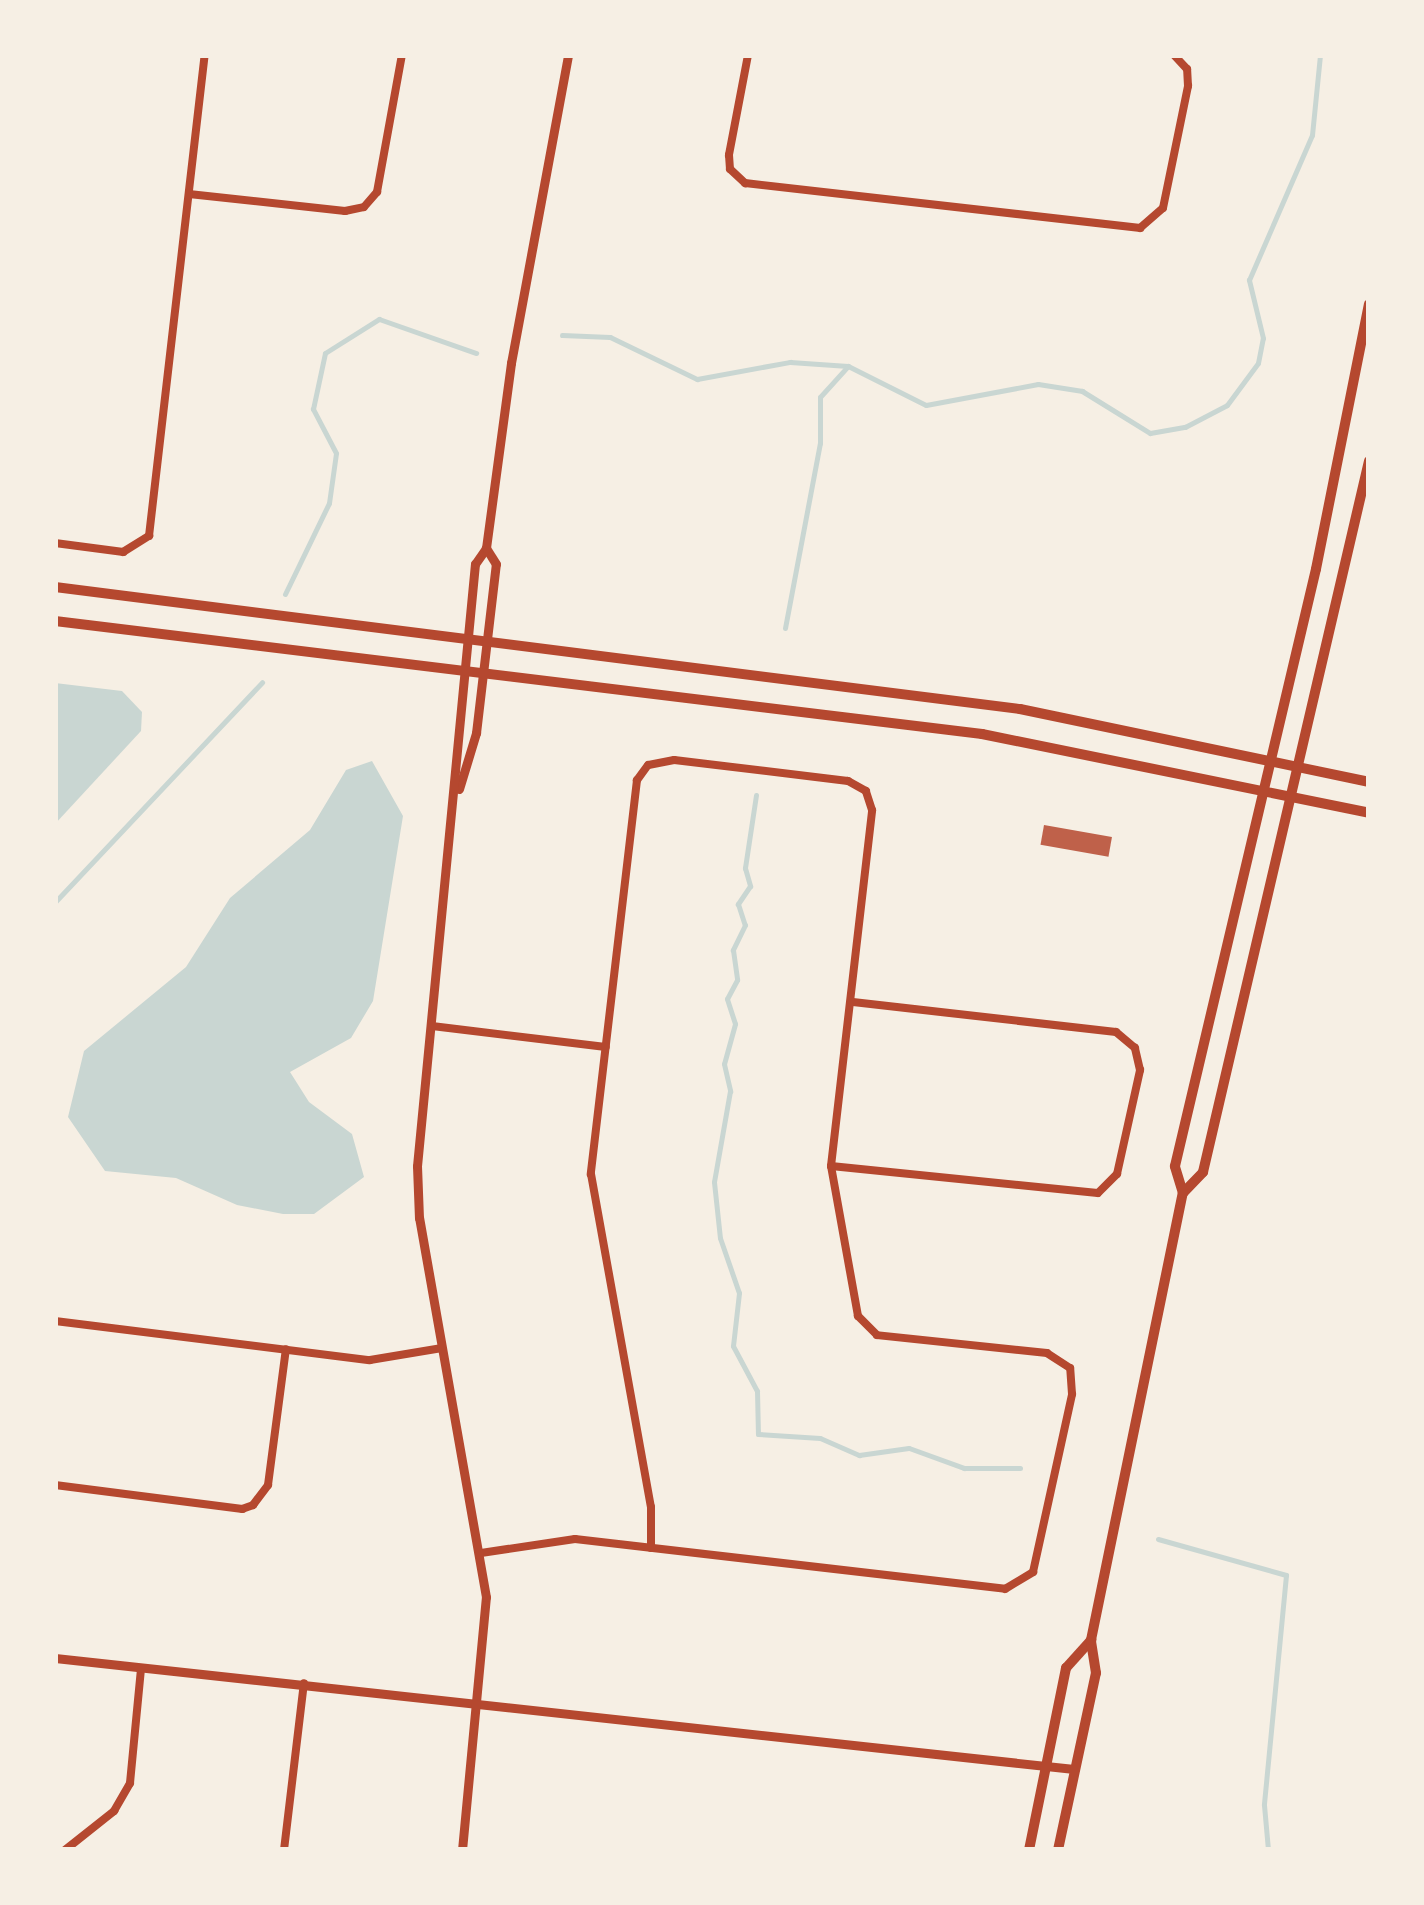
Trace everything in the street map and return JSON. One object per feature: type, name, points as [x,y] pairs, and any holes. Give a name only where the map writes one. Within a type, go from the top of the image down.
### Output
[{"type":"main road","points":[[1058,1850],[1096,1673],[1090,1640],[1183,1193],[1176,1166],[1266,790],[1369,304]]},
{"type":"main road","points":[[1183,1193],[1203,1172],[1294,796],[1369,461]]},
{"type":"main road","points":[[55,587],[1020,710],[1369,782]]},
{"type":"main road","points":[[55,622],[982,734],[1369,812]]},
{"type":"main road","points":[[1029,1850],[1066,1668],[1090,1640]]},
{"type":"street","points":[[55,543],[124,552],[150,536],[205,55]]},
{"type":"street","points":[[190,194],[345,211],[364,207],[377,192],[402,55]]},
{"type":"street","points":[[462,1850],[486,1619],[481,1553],[416,1191],[456,798],[454,732],[475,564],[486,548],[511,363],[568,55]]},
{"type":"street","points":[[748,55],[729,155],[730,168],[745,184],[1140,228],[1163,208],[1188,86],[1187,69],[1174,55]]},
{"type":"street","points":[[456,798],[476,733],[496,564],[486,548]]},
{"type":"street","points":[[481,1553],[558,1539],[1005,1590],[1033,1572],[1072,1394],[1070,1368],[1046,1353],[866,1329],[858,1316],[832,1166],[872,810],[866,791],[848,781],[659,760],[637,780],[592,1194],[651,1507],[651,1548]]},
{"type":"street","points":[[832,1166],[1098,1193],[1117,1174],[1140,1070],[1135,1048],[1116,1032],[851,1002]]},
{"type":"street","points":[[432,1026],[606,1047]]},
{"type":"street","points":[[55,1321],[370,1360],[442,1348]]},
{"type":"street","points":[[55,1486],[242,1509],[260,1501],[268,1486],[286,1348]]},
{"type":"street","points":[[55,1658],[1074,1769]]},
{"type":"street","points":[[66,1850],[114,1811],[130,1783],[140,1669]]},
{"type":"street","points":[[284,1850],[304,1684]]},
{"type":"shaded area","points":[[55,683],[122,691],[142,712],[141,731],[55,824]]},
{"type":"shaded area","points":[[372,761],[403,816],[373,1001],[351,1038],[290,1072],[309,1102],[352,1134],[364,1177],[314,1214],[283,1214],[237,1205],[176,1178],[105,1171],[68,1117],[84,1051],[186,967],[230,898],[310,830],[346,770]]},
{"type":"building","points":[[1044,825],[1112,837],[1108,857],[1041,845]]},
{"type":"waterway","points":[[562,335],[610,337],[697,379],[790,362],[848,366],[926,405],[1038,384],[1082,391],[1150,433],[1185,427],[1227,405],[1258,363],[1263,338],[1249,280],[1312,135],[1320,55]]},
{"type":"waterway","points":[[285,594],[329,503],[336,453],[313,409],[325,353],[379,319],[476,353]]},
{"type":"waterway","points":[[785,628],[820,443],[820,397],[848,366]]},
{"type":"waterway","points":[[55,902],[262,682]]},
{"type":"waterway","points":[[756,795],[745,868],[750,886],[738,904],[745,925],[733,950],[737,980],[727,999],[735,1024],[724,1064],[730,1091],[714,1182],[720,1238],[739,1293],[733,1346],[757,1391],[758,1434],[820,1438],[859,1455],[909,1448],[964,1468],[1020,1468]]},
{"type":"waterway","points":[[1158,1539],[1286,1575],[1264,1805],[1268,1850]]}]
